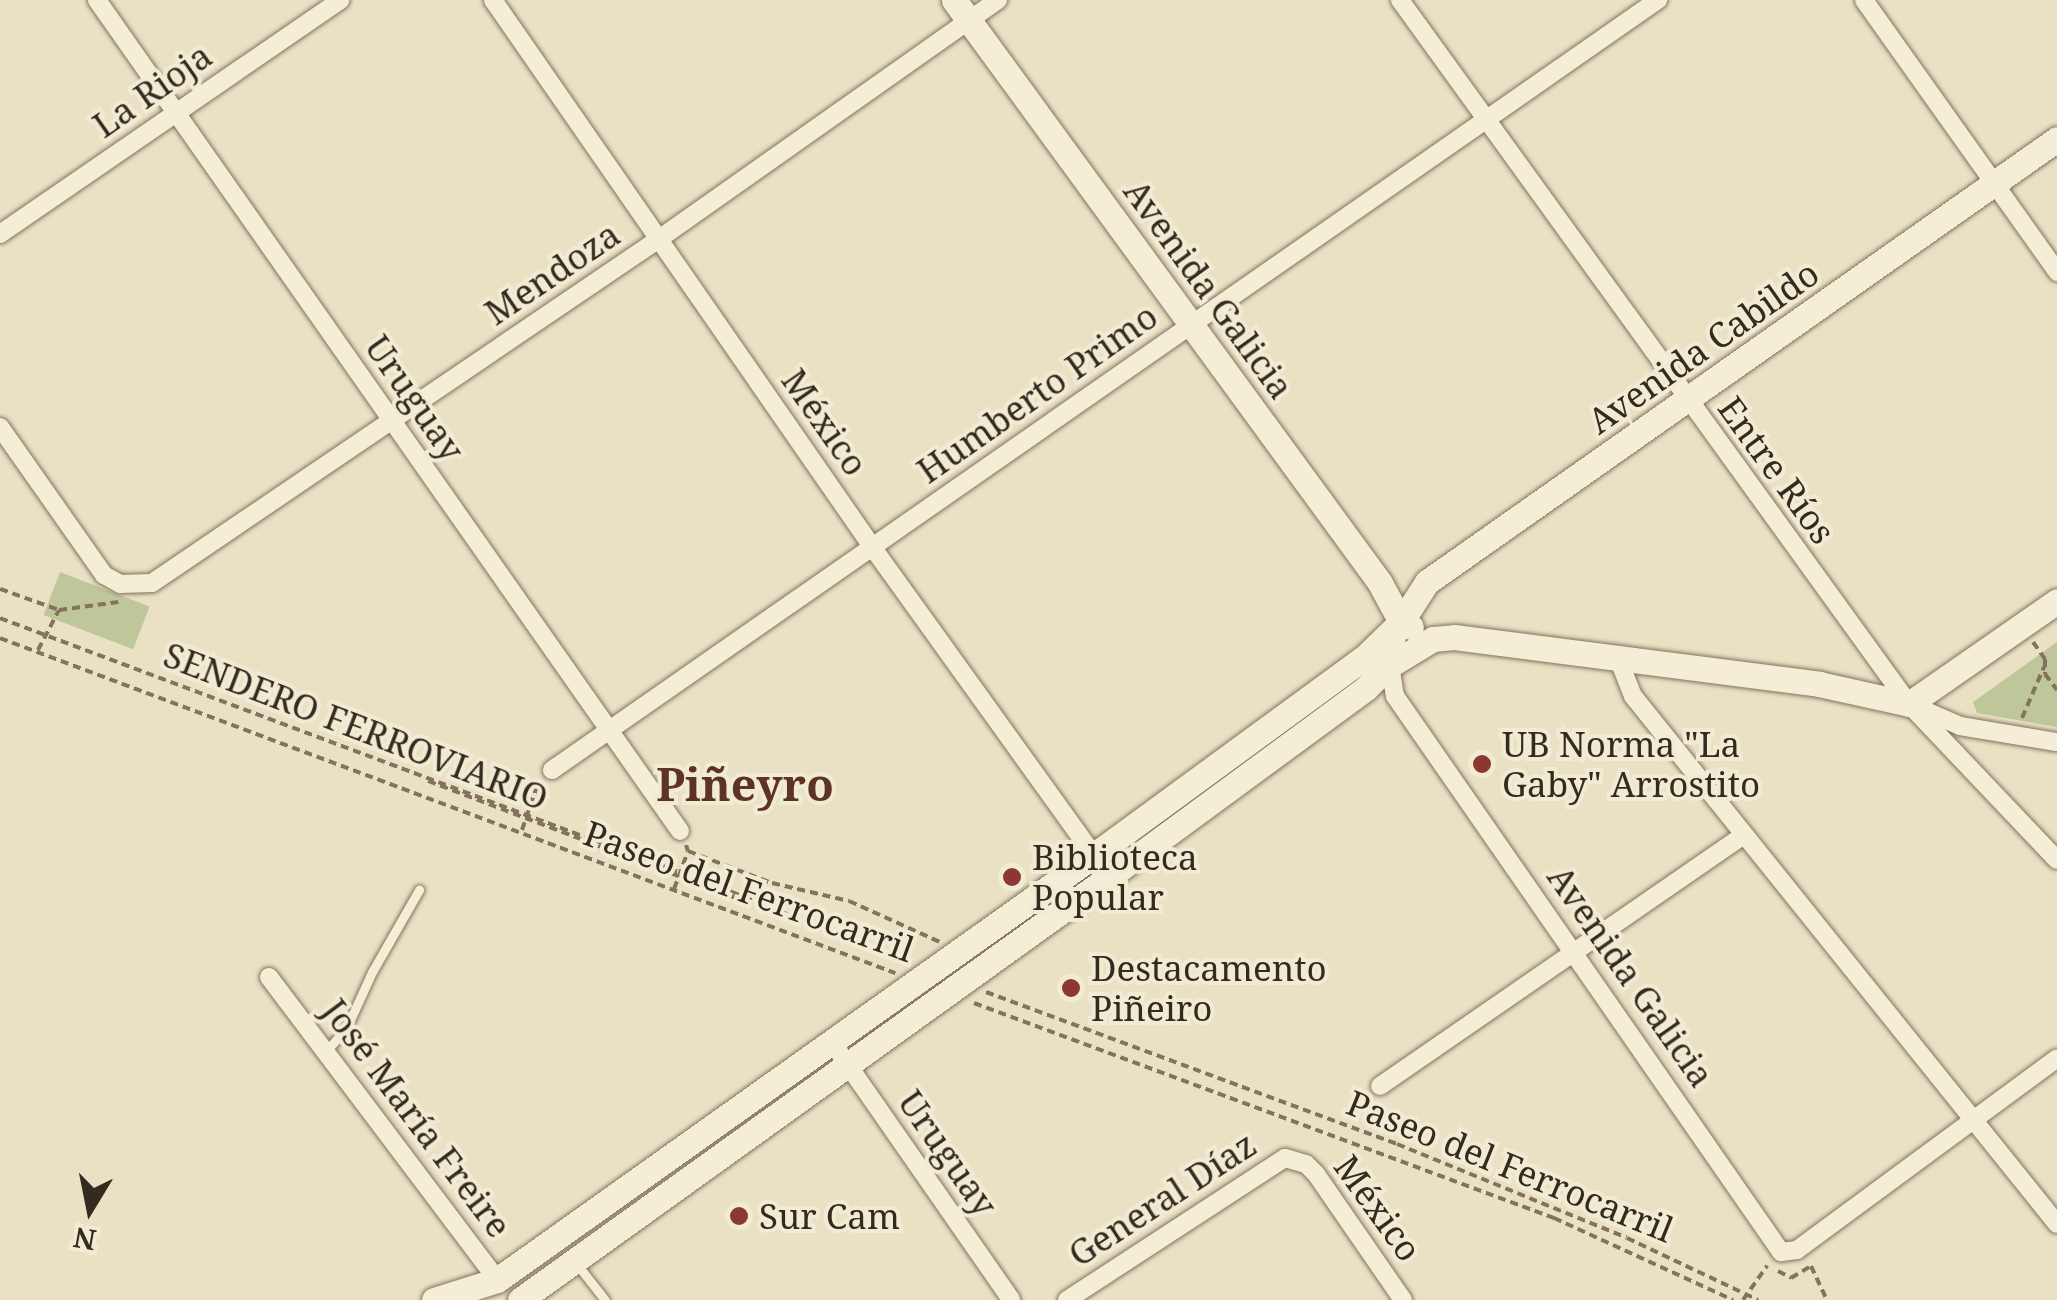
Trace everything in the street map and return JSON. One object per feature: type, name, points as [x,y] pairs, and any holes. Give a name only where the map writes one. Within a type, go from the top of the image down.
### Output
[{"type":"main road","name":"Avenida Galicia","points":[[962,10],[1380,582],[1401,622]]},
{"type":"main road","name":"Avenida Cabildo","points":[[1101,866],[1364,658],[1401,622],[1427,582],[2057,140]]},
{"type":"main road","points":[[434,1300],[504,1290],[928,969],[1101,866],[1366,688],[1390,665],[1434,639],[1454,638],[1819,684],[1909,704],[2057,601]]},
{"type":"main road","points":[[1401,622],[1434,639]]},
{"type":"main road","points":[[520,1300],[954,988],[1101,866]]},
{"type":"street","name":"Uruguay","points":[[97,0],[680,832]]},
{"type":"street","name":"La Rioja","points":[[0,234],[340,0]]},
{"type":"street","name":"México","points":[[494,0],[873,548],[1101,866]]},
{"type":"street","name":"Mendoza","points":[[138,585],[152,583],[660,239],[962,10],[998,0]]},
{"type":"street","name":"Entre Ríos","points":[[1400,0],[1686,402],[1909,704],[2057,860]]},
{"type":"street","name":"Humberto Primo","points":[[552,770],[1658,0]]},
{"type":"street","points":[[1864,0],[2057,272]]},
{"type":"street","points":[[0,428],[104,575],[138,585]]},
{"type":"street","points":[[1390,665],[1401,622]]},
{"type":"street","points":[[1618,658],[1633,696],[2057,1224]]},
{"type":"street","name":"Avenida Galicia","points":[[1390,665],[1395,696],[1776,1247],[1789,1255],[1973,1122]]},
{"type":"street","points":[[1909,704],[1960,726],[2057,742]]},
{"type":"street","points":[[1380,1086],[1571,951],[1744,836]]},
{"type":"street","name":"José María Freire","points":[[269,976],[504,1290]]},
{"type":"street","name":"Uruguay","points":[[832,1042],[1010,1300]]},
{"type":"street","points":[[1973,1122],[2057,1058]]},
{"type":"street","name":"México","points":[[1296,1159],[1316,1174],[1403,1300]]},
{"type":"street","name":"General Díaz","points":[[1066,1300],[1272,1162],[1296,1159]]},
{"type":"lane","points":[[325,1052],[346,1028],[372,972],[419,890]]},
{"type":"lane","points":[[574,1261],[605,1300]]},
{"type":"path","points":[[0,590],[59,610],[116,604],[138,585]]},
{"type":"path","points":[[37,652],[59,610]]},
{"type":"path","points":[[0,618],[928,969],[937,938],[849,900],[772,883],[688,851]]},
{"type":"path","name":"SENDERO FERROVIARIO","points":[[0,618],[928,969]]},
{"type":"path","points":[[2014,736],[2045,659],[2022,626]]},
{"type":"path","name":"Paseo del Ferrocarril","points":[[0,638],[674,890],[928,969]]},
{"type":"path","points":[[2044,667],[2057,690]]},
{"type":"path","points":[[521,832],[535,786],[552,770]]},
{"type":"path","points":[[674,890],[688,851],[680,832]]},
{"type":"path","points":[[954,988],[1554,1218],[1732,1300]]},
{"type":"path","name":"Paseo del Ferrocarril","points":[[954,988],[1397,1144],[1628,1238],[1758,1300]]},
{"type":"path","points":[[1761,1257],[1768,1266],[1791,1278],[1811,1266],[1827,1300]]},
{"type":"path","points":[[1743,1300],[1750,1296],[1768,1266]]},
{"type":"green space","points":[[60,572],[150,606],[133,649],[44,615]]},
{"type":"green space","points":[[2057,642],[2057,727],[1977,713],[1973,702]]},
{"type":"place","name":"UB Norma \"La Gaby\" Arrostito","points":[[1482,764]]},
{"type":"place","name":"Biblioteca Popular","points":[[1012,877]]},
{"type":"place","name":"Destacamento Piñeiro","points":[[1071,988]]},
{"type":"place","name":"Sur Cam","points":[[739,1216]]},
{"type":"district","name":"Piñeyro","points":[[745,784]]}]
